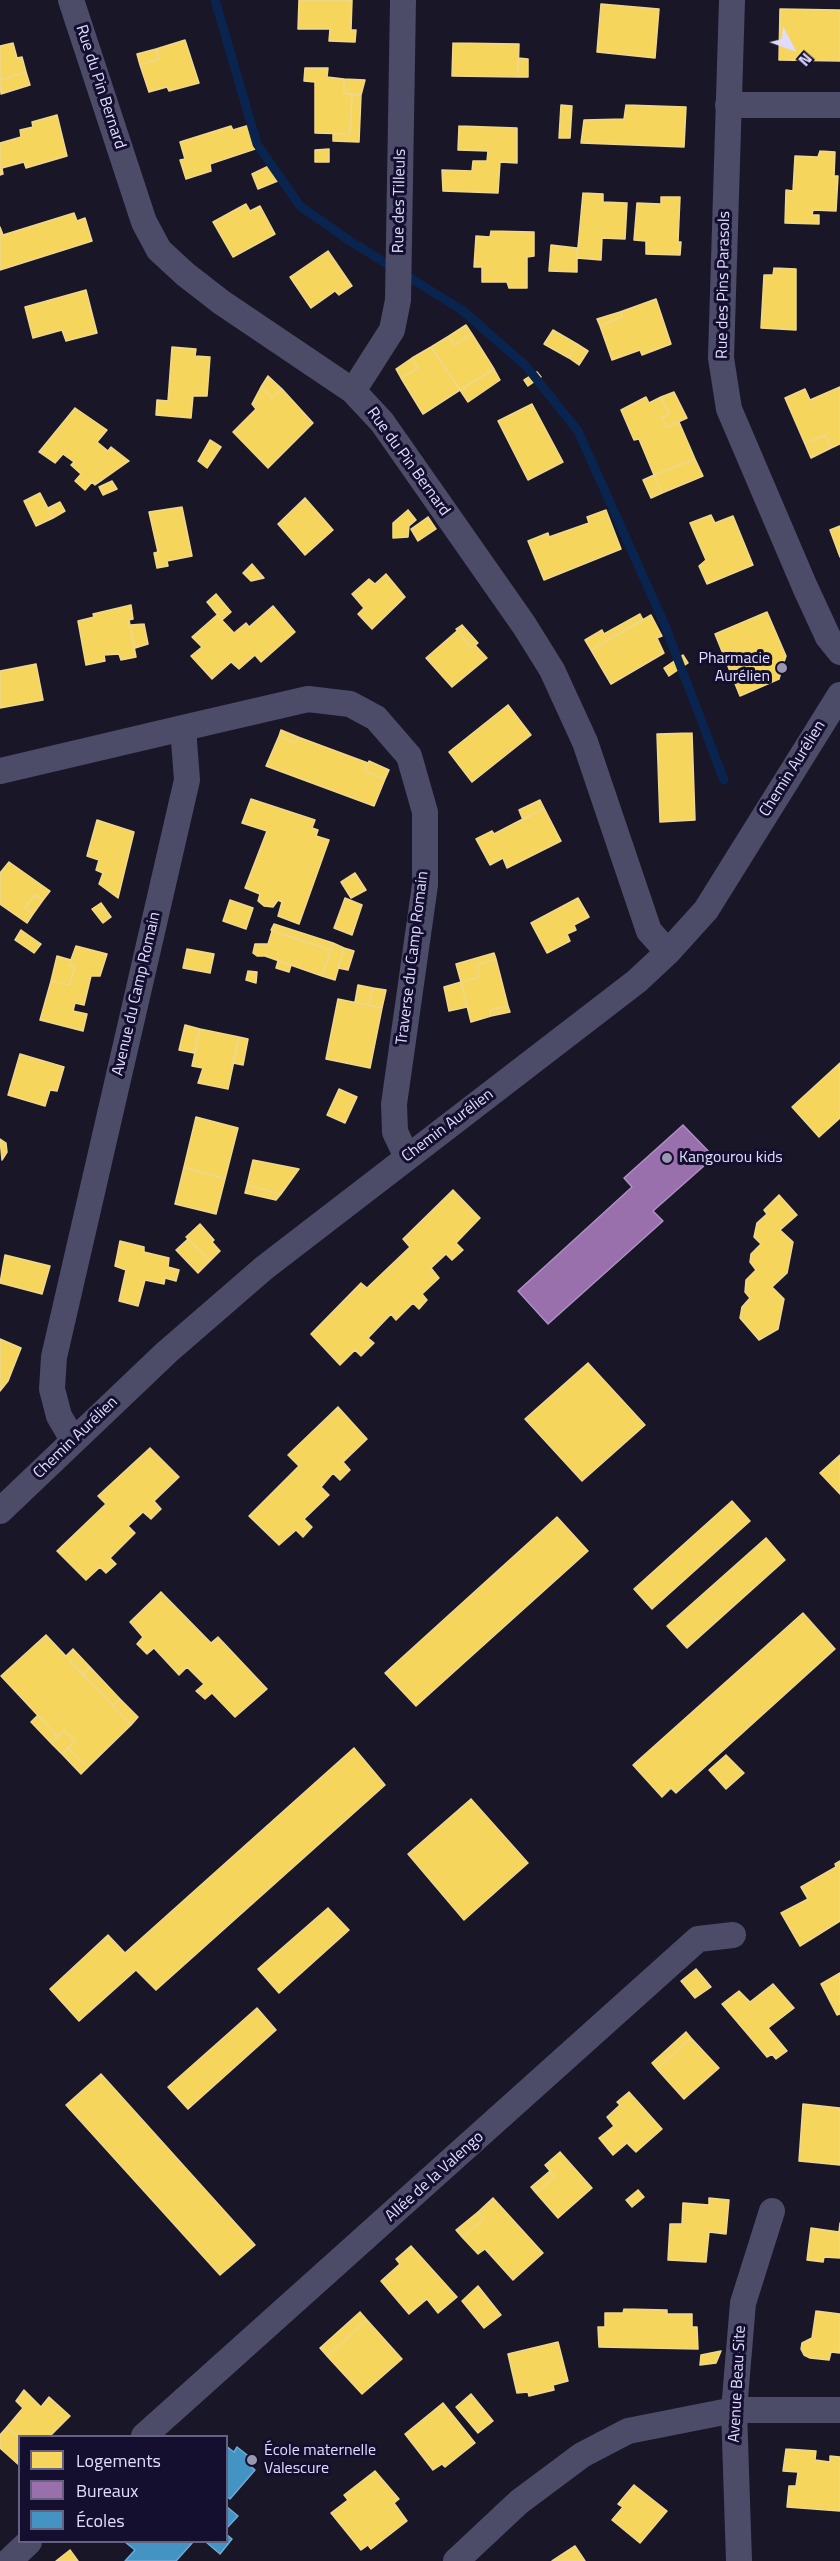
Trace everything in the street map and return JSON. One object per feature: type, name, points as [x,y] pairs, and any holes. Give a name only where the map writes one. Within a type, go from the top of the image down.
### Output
[{"type":"street","name":"Rue du Pin Bernard","points":[[71,0],[144,222],[159,250],[221,302],[353,391],[382,422],[524,625],[552,670],[585,742],[649,932],[668,952]]},
{"type":"street","name":"Rue des Tilleuls","points":[[353,391],[392,330],[398,300],[403,0]]},
{"type":"street","name":"Rue des Pins Parasols","points":[[732,0],[721,358],[729,409],[805,587],[828,637],[840,652]]},
{"type":"street","points":[[728,105],[840,105]]},
{"type":"street","name":"Chemin Aurélien","points":[[0,1511],[167,1352],[264,1268],[629,988],[668,952],[706,910],[840,695]]},
{"type":"street","name":"Traverse du Camp Romain","points":[[183,728],[308,699],[350,704],[376,718],[409,756],[425,812],[424,885],[394,1104],[395,1132],[407,1157]]},
{"type":"street","points":[[0,771],[183,728]]},
{"type":"street","name":"Avenue du Camp Romain","points":[[73,1440],[59,1416],[52,1389],[54,1357],[187,780],[183,728]]},
{"type":"street","name":"Allée de la Valengo","points":[[145,2435],[698,1939],[733,1935]]},
{"type":"street","name":"Avenue Beau Site","points":[[739,2561],[734,2410],[743,2303],[772,2211]]},
{"type":"street","points":[[456,2561],[519,2502],[582,2455],[628,2431],[734,2410],[840,2410]]},
{"type":"street","points":[[9,2561],[28,2543]]},
{"type":"building: Logements","points":[[299,0],[352,0],[351,30],[356,30],[355,42],[329,41],[330,29],[298,29]]},
{"type":"building: Logements","points":[[601,4],[659,9],[655,58],[597,52]]},
{"type":"building: Logements","points":[[780,9],[840,10],[840,61],[779,60]]},
{"type":"building: Logements","points":[[185,40],[199,83],[169,91],[167,87],[149,92],[140,65],[159,59],[156,49]]},
{"type":"building: Logements","points":[[13,43],[17,58],[22,57],[26,72],[0,80],[0,46]]},
{"type":"building: Logements","points":[[453,43],[519,44],[518,77],[452,76]]},
{"type":"building: Logements","points":[[156,49],[159,59],[140,65],[137,54]]},
{"type":"building: Logements","points":[[518,58],[528,59],[528,77],[518,77]]},
{"type":"building: Logements","points":[[305,68],[328,68],[327,77],[344,79],[344,93],[352,95],[350,134],[315,133],[315,82],[304,81]]},
{"type":"building: Logements","points":[[26,72],[30,85],[1,94],[0,80]]},
{"type":"building: Logements","points":[[344,79],[365,80],[361,95],[344,93]]},
{"type":"building: Logements","points":[[352,95],[361,95],[359,142],[333,141],[333,134],[350,134]]},
{"type":"building: Logements","points":[[561,105],[572,106],[570,138],[559,138]]},
{"type":"building: Logements","points":[[626,105],[686,107],[684,147],[581,143],[584,120],[624,119]]},
{"type":"building: Logements","points":[[57,115],[67,156],[26,168],[24,162],[2,168],[3,174],[0,175],[0,143],[21,137],[20,130],[33,127],[32,122]]},
{"type":"building: Logements","points":[[253,124],[261,147],[210,164],[211,171],[186,179],[180,160],[185,159],[180,142],[231,126],[233,130]]},
{"type":"building: Logements","points":[[459,126],[517,128],[517,163],[500,162],[498,193],[443,191],[442,170],[472,171],[473,161],[487,161],[488,151],[458,150]]},
{"type":"building: Logements","points":[[329,149],[329,162],[315,162],[315,150]]},
{"type":"building: Logements","points":[[820,151],[835,152],[834,176],[838,176],[836,211],[813,210],[812,215],[819,215],[819,224],[785,223],[786,190],[793,191],[795,156],[818,157]]},
{"type":"building: Logements","points":[[273,164],[280,180],[258,189],[252,174]]},
{"type":"building: Logements","points":[[583,193],[603,194],[603,202],[627,203],[625,239],[602,238],[601,260],[577,258]]},
{"type":"building: Logements","points":[[661,197],[680,197],[678,242],[681,242],[680,255],[646,254],[646,241],[634,240],[637,203],[661,204]]},
{"type":"building: Logements","points":[[246,204],[250,211],[260,206],[275,234],[233,257],[213,222]]},
{"type":"building: Logements","points":[[74,213],[77,221],[85,218],[92,241],[0,270],[0,227],[3,235]]},
{"type":"building: Logements","points":[[491,231],[534,232],[534,256],[527,257],[527,288],[509,288],[507,282],[482,282],[482,267],[474,267],[476,236],[490,237]]},
{"type":"building: Logements","points":[[551,245],[577,248],[577,272],[549,271]]},
{"type":"building: Logements","points":[[328,251],[352,286],[339,295],[335,291],[311,308],[290,277]]},
{"type":"building: Logements","points":[[774,268],[796,269],[796,330],[761,328],[764,275],[773,275]]},
{"type":"building: Logements","points":[[86,290],[97,333],[66,341],[62,330],[33,338],[25,307]]},
{"type":"building: Logements","points":[[656,299],[671,344],[642,355],[640,350],[612,360],[600,326],[622,317],[620,312]]},
{"type":"building: Logements","points":[[620,312],[622,317],[600,326],[597,319]]},
{"type":"building: Logements","points":[[466,325],[472,334],[455,345],[449,336]]},
{"type":"building: Logements","points":[[553,330],[577,344],[569,358],[544,344]]},
{"type":"building: Logements","points":[[472,334],[494,369],[460,390],[431,347],[449,336],[455,345]]},
{"type":"building: Logements","points":[[577,344],[588,351],[579,365],[569,358]]},
{"type":"building: Logements","points":[[172,347],[196,349],[195,356],[210,357],[207,396],[193,396],[191,418],[156,415],[157,400],[168,401]]},
{"type":"building: Logements","points":[[431,347],[460,390],[423,414],[401,378],[418,368],[412,358]]},
{"type":"building: Logements","points":[[412,358],[418,368],[401,378],[396,369]]},
{"type":"building: Logements","points":[[494,369],[500,380],[468,402],[460,390]]},
{"type":"building: Logements","points":[[537,372],[541,377],[528,386],[524,380]]},
{"type":"building: Logements","points":[[268,376],[282,389],[272,398],[261,387]]},
{"type":"building: Logements","points":[[261,387],[272,398],[282,389],[313,423],[268,468],[233,432],[256,409],[252,404]]},
{"type":"building: Logements","points":[[840,387],[840,444],[831,448],[825,435],[805,444],[785,398],[805,389],[810,400]]},
{"type":"building: Logements","points":[[674,392],[687,418],[667,427],[662,418],[669,414],[661,397]]},
{"type":"building: Logements","points":[[646,397],[649,403],[661,397],[669,414],[662,418],[667,427],[679,422],[695,459],[654,475],[639,439],[634,440],[621,410]]},
{"type":"building: Logements","points":[[532,404],[563,462],[528,480],[498,421]]},
{"type":"building: Logements","points":[[75,408],[107,430],[97,442],[108,451],[111,447],[129,461],[95,485],[92,482],[85,490],[75,481],[81,474],[71,465],[74,462],[63,454],[55,463],[39,452]]},
{"type":"building: Logements","points":[[825,435],[831,448],[811,458],[805,444]]},
{"type":"building: Logements","points":[[210,440],[221,447],[207,468],[198,461]]},
{"type":"building: Logements","points":[[695,459],[703,476],[662,493],[654,475]]},
{"type":"building: Logements","points":[[654,475],[662,493],[651,498],[643,480]]},
{"type":"building: Logements","points":[[112,481],[117,489],[103,495],[99,487]]},
{"type":"building: Logements","points":[[40,493],[53,518],[36,526],[24,501]]},
{"type":"building: Logements","points":[[305,498],[333,530],[305,555],[278,524]]},
{"type":"building: Logements","points":[[60,502],[65,511],[53,518],[48,508]]},
{"type":"building: Logements","points":[[182,507],[192,556],[167,561],[168,566],[157,568],[154,553],[158,552],[149,512]]},
{"type":"building: Logements","points":[[408,510],[416,520],[409,526],[408,537],[393,538],[393,523]]},
{"type":"building: Logements","points":[[606,510],[621,549],[544,580],[528,541],[548,533],[549,537],[589,523],[587,517]]},
{"type":"building: Logements","points":[[711,515],[715,523],[733,516],[753,565],[707,584],[699,566],[706,560],[690,523]]},
{"type":"building: Logements","points":[[428,517],[436,529],[418,541],[411,529]]},
{"type":"building: Logements","points":[[840,526],[840,557],[830,530]]},
{"type":"building: Logements","points":[[252,564],[264,578],[251,581],[243,573]]},
{"type":"building: Logements","points":[[386,574],[405,597],[372,629],[358,614],[364,608],[352,594],[369,579],[375,584]]},
{"type":"building: Logements","points":[[216,594],[231,612],[222,620],[207,602]]},
{"type":"building: Logements","points":[[131,605],[133,619],[129,620],[136,657],[121,660],[119,654],[104,655],[105,661],[86,665],[78,621],[94,617],[93,614]]},
{"type":"building: Logements","points":[[273,606],[295,632],[261,662],[255,655],[239,669],[231,662],[212,679],[191,656],[202,647],[192,637],[217,615],[234,633],[246,623],[249,627]]},
{"type":"building: Logements","points":[[767,612],[786,656],[779,679],[740,696],[715,634]]},
{"type":"building: Logements","points":[[640,614],[643,620],[591,650],[585,640],[602,630],[604,634]]},
{"type":"building: Logements","points":[[651,615],[662,636],[657,638],[664,653],[611,684],[591,650]]},
{"type":"building: Logements","points":[[144,624],[148,644],[135,648],[130,625]]},
{"type":"building: Logements","points":[[462,625],[478,643],[472,648],[456,629]]},
{"type":"building: Logements","points":[[457,631],[472,648],[475,645],[487,658],[452,687],[426,658]]},
{"type":"building: Logements","points":[[683,655],[688,663],[669,676],[664,668]]},
{"type":"building: Logements","points":[[36,664],[43,700],[0,708],[0,671]]},
{"type":"building: Logements","points":[[508,705],[531,735],[472,782],[449,752]]},
{"type":"building: Logements","points":[[281,730],[298,737],[295,743],[279,736]]},
{"type":"building: Logements","points":[[692,733],[695,820],[660,822],[657,734]]},
{"type":"building: Logements","points":[[279,736],[295,743],[298,737],[368,763],[365,771],[385,779],[374,806],[266,766]]},
{"type":"building: Logements","points":[[369,761],[389,770],[385,779],[365,771]]},
{"type":"building: Logements","points":[[251,799],[315,820],[312,828],[318,830],[316,836],[329,840],[299,924],[278,916],[282,902],[278,900],[273,907],[264,906],[258,901],[260,894],[245,888],[267,831],[242,823]]},
{"type":"building: Logements","points":[[540,800],[544,808],[523,820],[519,810]]},
{"type":"building: Logements","points":[[544,808],[561,841],[507,868],[503,858],[490,865],[476,839],[492,831],[494,834]]},
{"type":"building: Logements","points":[[97,820],[134,832],[118,898],[99,884],[103,873],[96,870],[99,860],[87,856]]},
{"type":"building: Logements","points":[[9,862],[50,891],[43,900],[35,895],[25,908],[33,914],[27,923],[0,904],[0,873]]},
{"type":"building: Logements","points":[[355,873],[366,890],[351,898],[341,882]]},
{"type":"building: Logements","points":[[35,895],[43,900],[33,914],[25,908]]},
{"type":"building: Logements","points":[[345,898],[362,905],[352,935],[334,928]]},
{"type":"building: Logements","points":[[578,898],[589,917],[574,925],[576,930],[567,934],[570,941],[547,953],[531,923]]},
{"type":"building: Logements","points":[[230,900],[253,908],[246,929],[223,921]]},
{"type":"building: Logements","points":[[101,903],[111,917],[103,923],[92,909]]},
{"type":"building: Logements","points":[[274,924],[333,943],[331,950],[271,930]]},
{"type":"building: Logements","points":[[21,930],[41,944],[34,953],[15,940]]},
{"type":"building: Logements","points":[[272,931],[331,950],[322,976],[253,953],[255,944],[268,944]]},
{"type":"building: Logements","points":[[333,943],[344,948],[335,980],[322,976]]},
{"type":"building: Logements","points":[[76,946],[107,954],[100,976],[91,976],[84,1005],[75,1003],[73,1011],[87,1014],[83,1031],[40,1020],[51,981],[69,985],[75,967],[69,965]]},
{"type":"building: Logements","points":[[344,948],[354,951],[348,970],[338,968]]},
{"type":"building: Logements","points":[[187,949],[214,954],[210,973],[183,968]]},
{"type":"building: Logements","points":[[494,953],[496,959],[477,965],[479,977],[461,982],[456,964]]},
{"type":"building: Logements","points":[[57,956],[71,960],[69,965],[75,967],[69,985],[51,981]]},
{"type":"building: Logements","points":[[496,959],[508,1006],[490,1010],[491,1016],[471,1022],[461,982],[479,977],[477,965]]},
{"type":"building: Logements","points":[[278,961],[291,965],[289,972],[276,968]]},
{"type":"building: Logements","points":[[248,971],[257,972],[256,983],[246,980]]},
{"type":"building: Logements","points":[[461,982],[467,1007],[449,1011],[444,987]]},
{"type":"building: Logements","points":[[358,985],[373,988],[369,1005],[355,1002]]},
{"type":"building: Logements","points":[[373,988],[386,990],[382,1008],[369,1005]]},
{"type":"building: Logements","points":[[338,999],[382,1008],[370,1068],[326,1059]]},
{"type":"building: Logements","points":[[508,1006],[510,1012],[491,1016],[490,1010]]},
{"type":"building: Logements","points":[[185,1025],[200,1029],[194,1053],[179,1050]]},
{"type":"building: Logements","points":[[200,1029],[239,1037],[228,1089],[198,1083],[203,1068],[192,1066]]},
{"type":"building: Logements","points":[[239,1037],[248,1039],[243,1065],[233,1063]]},
{"type":"building: Logements","points":[[20,1054],[64,1067],[57,1091],[50,1090],[45,1106],[8,1095]]},
{"type":"building: Logements","points":[[840,1063],[840,1118],[819,1137],[792,1107]]},
{"type":"building: Logements","points":[[339,1089],[357,1097],[345,1123],[327,1115]]},
{"type":"building: Logements","points":[[196,1117],[238,1128],[225,1179],[184,1167]]},
{"type":"building: Logements","points":[[0,1139],[6,1143],[7,1152],[2,1160]]},
{"type":"building: Logements","points":[[253,1160],[299,1169],[281,1194],[247,1185]]},
{"type":"building: Logements","points":[[184,1167],[225,1179],[216,1214],[175,1204]]},
{"type":"building: Logements","points":[[247,1185],[281,1194],[276,1200],[245,1193]]},
{"type":"building: Logements","points":[[453,1190],[480,1218],[456,1243],[463,1250],[452,1260],[446,1254],[431,1268],[439,1278],[422,1294],[427,1300],[419,1309],[413,1303],[396,1320],[391,1314],[368,1338],[374,1343],[361,1356],[355,1350],[340,1365],[311,1334],[361,1283],[367,1288],[410,1247],[403,1239]]},
{"type":"building: Logements","points":[[779,1195],[797,1215],[780,1230],[793,1242],[787,1273],[772,1287],[784,1299],[778,1329],[759,1340],[740,1318],[742,1307],[750,1298],[745,1292],[746,1280],[756,1270],[750,1262],[751,1254],[761,1244],[754,1237],[757,1223],[767,1214],[764,1210]]},
{"type":"building: Logements","points":[[200,1224],[220,1251],[210,1261],[186,1237]]},
{"type":"building: Logements","points":[[188,1239],[210,1261],[198,1273],[176,1250]]},
{"type":"building: Logements","points":[[120,1241],[144,1247],[144,1252],[169,1258],[168,1267],[179,1270],[176,1281],[165,1278],[164,1284],[145,1280],[138,1306],[119,1301],[126,1270],[115,1266]]},
{"type":"building: Logements","points":[[5,1255],[50,1266],[42,1294],[0,1283]]},
{"type":"building: Logements","points":[[0,1339],[21,1348],[8,1381],[0,1391]]},
{"type":"building: Logements","points":[[588,1363],[645,1425],[582,1481],[525,1419]]},
{"type":"building: Logements","points":[[338,1407],[367,1439],[343,1462],[350,1470],[340,1480],[333,1473],[321,1487],[329,1495],[304,1519],[312,1527],[303,1537],[296,1530],[279,1545],[249,1516],[299,1466],[288,1455]]},
{"type":"building: Logements","points":[[150,1448],[179,1477],[154,1501],[161,1509],[151,1519],[143,1512],[128,1526],[135,1533],[110,1558],[116,1564],[106,1573],[100,1567],[86,1580],[57,1551],[106,1504],[98,1496]]},
{"type":"building: Logements","points":[[840,1455],[840,1494],[820,1473]]},
{"type":"building: Logements","points":[[732,1501],[750,1521],[652,1609],[634,1589]]},
{"type":"building: Logements","points":[[557,1517],[588,1551],[416,1706],[385,1673]]},
{"type":"building: Logements","points":[[766,1538],[785,1560],[687,1648],[667,1626]]},
{"type":"building: Logements","points":[[161,1592],[211,1643],[218,1637],[267,1689],[235,1717],[212,1693],[205,1699],[196,1691],[204,1684],[187,1667],[179,1675],[154,1648],[147,1654],[137,1644],[143,1637],[130,1622]]},
{"type":"building: Logements","points":[[803,1613],[835,1649],[676,1793],[671,1788],[662,1797],[633,1765]]},
{"type":"building: Logements","points":[[46,1635],[131,1725],[88,1767],[68,1748],[75,1741],[64,1730],[58,1737],[1,1676]]},
{"type":"building: Logements","points":[[73,1649],[90,1667],[83,1675],[66,1656]]},
{"type":"building: Logements","points":[[90,1667],[120,1699],[113,1706],[83,1675]]},
{"type":"building: Logements","points":[[120,1699],[138,1717],[131,1725],[113,1706]]},
{"type":"building: Logements","points":[[38,1715],[58,1737],[51,1743],[31,1722]]},
{"type":"building: Logements","points":[[64,1730],[75,1741],[62,1754],[51,1743]]},
{"type":"building: Logements","points":[[68,1748],[88,1767],[81,1774],[62,1754]]},
{"type":"building: Logements","points":[[354,1748],[385,1785],[156,1990],[136,1970],[79,2021],[50,1989],[108,1935],[125,1953]]},
{"type":"building: Logements","points":[[726,1755],[744,1773],[726,1789],[709,1770]]},
{"type":"building: Logements","points":[[471,1799],[528,1863],[464,1920],[408,1854]]},
{"type":"building: Logements","points":[[840,1861],[840,1921],[800,1946],[781,1913],[808,1899],[801,1887],[836,1867],[835,1864]]},
{"type":"building: Logements","points":[[328,1908],[349,1930],[279,1993],[258,1969]]},
{"type":"building: Logements","points":[[696,1969],[711,1987],[695,1998],[681,1981]]},
{"type":"building: Logements","points":[[840,1973],[840,2014],[837,2015],[821,1984]]},
{"type":"building: Logements","points":[[773,1984],[794,2008],[768,2028],[787,2051],[776,2059],[772,2054],[767,2057],[722,2004],[739,1991],[750,2002]]},
{"type":"building: Logements","points":[[257,2008],[276,2030],[188,2109],[168,2087]]},
{"type":"building: Logements","points":[[686,2032],[691,2038],[657,2069],[652,2063]]},
{"type":"building: Logements","points":[[691,2038],[719,2068],[684,2099],[657,2069]]},
{"type":"building: Logements","points":[[101,2074],[255,2245],[220,2275],[66,2105]]},
{"type":"building: Logements","points":[[629,2092],[662,2129],[636,2152],[627,2143],[613,2155],[599,2138],[614,2126],[607,2117],[620,2105],[617,2102]]},
{"type":"building: Logements","points":[[803,2104],[840,2108],[840,2165],[799,2161]]},
{"type":"building: Logements","points":[[560,2152],[592,2188],[558,2218],[536,2193],[555,2177],[545,2165]]},
{"type":"building: Logements","points":[[550,2171],[555,2177],[536,2193],[531,2187]]},
{"type":"building: Logements","points":[[638,2190],[644,2197],[632,2207],[626,2200]]},
{"type":"building: Logements","points":[[493,2198],[543,2253],[513,2280],[485,2249],[478,2254],[462,2237],[484,2219],[478,2212]]},
{"type":"building: Logements","points":[[709,2198],[729,2200],[726,2234],[709,2232],[706,2262],[668,2260],[670,2224],[682,2224],[683,2203],[709,2205]]},
{"type":"building: Logements","points":[[478,2212],[484,2219],[462,2237],[456,2230]]},
{"type":"building: Logements","points":[[840,2223],[840,2258],[824,2257],[823,2262],[807,2260],[811,2228],[839,2232]]},
{"type":"building: Logements","points":[[411,2246],[457,2297],[438,2313],[427,2299],[409,2314],[381,2281],[400,2264],[396,2259]]},
{"type":"building: Logements","points":[[478,2286],[501,2315],[484,2328],[462,2301]]},
{"type":"building: Logements","points":[[624,2309],[667,2310],[667,2314],[692,2314],[692,2327],[697,2327],[698,2349],[599,2347],[598,2327],[605,2327],[605,2313],[623,2313]]},
{"type":"building: Logements","points":[[816,2311],[840,2314],[840,2353],[831,2352],[829,2360],[810,2358],[804,2355],[801,2349],[802,2343],[812,2338]]},
{"type":"building: Logements","points":[[360,2312],[367,2320],[327,2356],[320,2348]]},
{"type":"building: Logements","points":[[367,2320],[402,2359],[362,2394],[327,2356]]},
{"type":"building: Logements","points":[[558,2342],[568,2381],[553,2385],[554,2390],[529,2396],[528,2392],[517,2393],[508,2354]]},
{"type":"building: Logements","points":[[721,2351],[716,2363],[700,2365],[701,2355]]},
{"type":"building: Logements","points":[[24,2390],[41,2407],[49,2397],[70,2416],[51,2435],[18,2436],[7,2427],[23,2408],[16,2401]]},
{"type":"building: Logements","points":[[471,2394],[493,2421],[478,2433],[456,2407]]},
{"type":"building: Logements","points":[[443,2403],[475,2443],[445,2467],[442,2464],[433,2470],[405,2434]]},
{"type":"building: Logements","points":[[7,2427],[18,2436],[18,2464],[0,2448],[0,2435]]},
{"type":"building: Logements","points":[[786,2449],[816,2451],[815,2460],[830,2462],[830,2456],[840,2457],[840,2511],[787,2507],[789,2486],[796,2486],[798,2472],[783,2471]]},
{"type":"building: Logements","points":[[375,2471],[399,2499],[394,2503],[407,2521],[371,2549],[368,2545],[361,2550],[331,2513],[348,2500],[344,2495]]},
{"type":"building: Logements","points":[[634,2485],[667,2511],[640,2543],[612,2520],[623,2507],[618,2504]]},
{"type":"building: Logements","points":[[575,2546],[585,2561],[552,2561]]},
{"type":"building: Logements","points":[[70,2550],[78,2561],[56,2561]]},
{"type":"building: Bureaux","points":[[683,1125],[714,1157],[653,1211],[663,1221],[548,1324],[518,1291],[632,1187],[624,1178]]},
{"type":"building: Écoles","points":[[237,2447],[251,2458],[247,2463],[255,2470],[230,2499],[228,2498],[228,2448],[234,2452]]},
{"type":"building: Écoles","points":[[228,2508],[238,2516],[228,2527]]},
{"type":"building: Écoles","points":[[228,2536],[232,2539],[220,2554],[207,2543],[228,2543]]},
{"type":"building: Écoles","points":[[126,2543],[192,2543],[176,2561],[125,2561],[135,2550]]},
{"type":"waterway","points":[[215,0],[257,144],[300,206],[350,241],[462,310],[526,366],[578,431],[664,623],[724,780]]},
{"type":"place","name":"Pharmacie Aurélien","points":[[782,668]]},
{"type":"place","name":"Kangourou kids","points":[[667,1158]]},
{"type":"place","name":"École maternelle Valescure","points":[[252,2460]]}]
